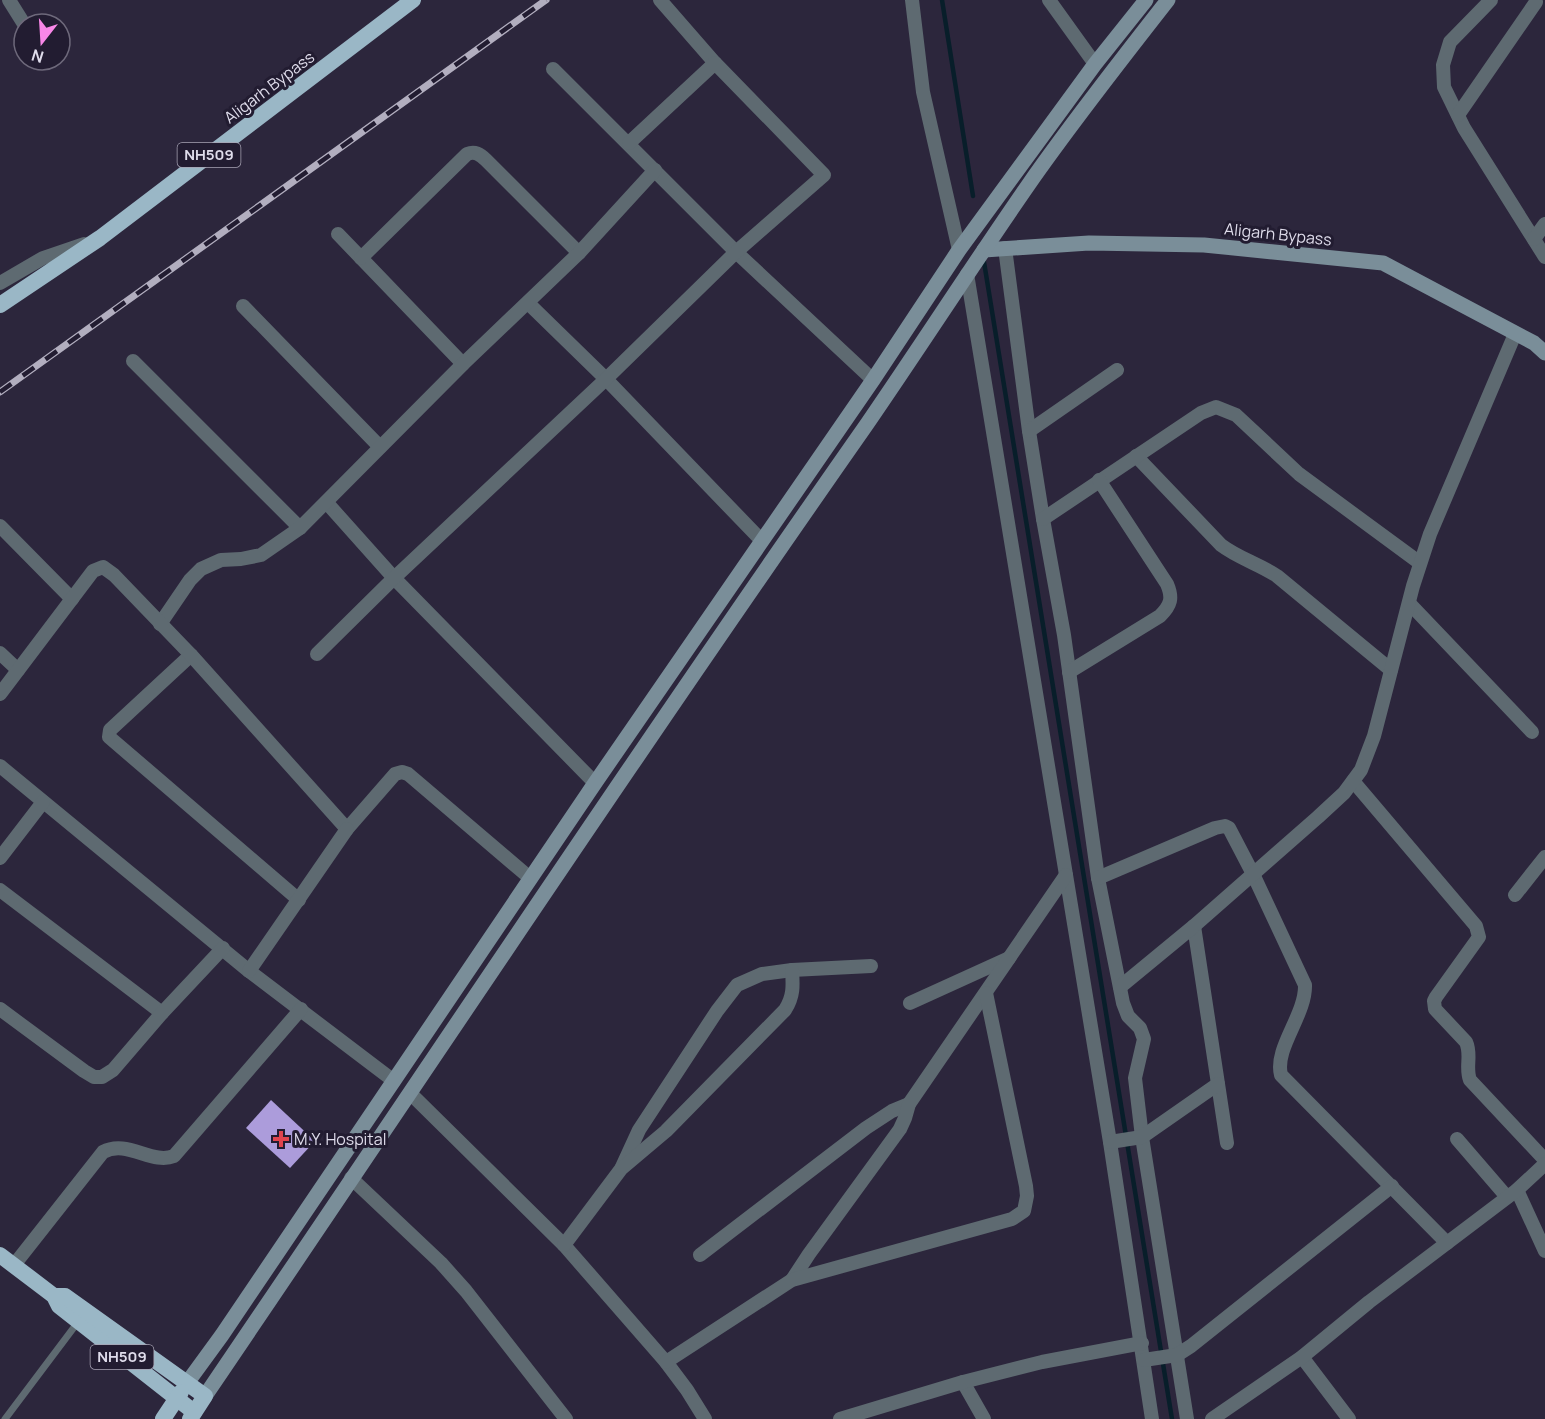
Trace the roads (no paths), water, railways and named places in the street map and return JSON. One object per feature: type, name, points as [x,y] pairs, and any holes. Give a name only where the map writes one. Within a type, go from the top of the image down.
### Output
[{"type":"highway","name":"Aligarh Bypass","points":[[0,305],[100,238],[413,0]]},
{"type":"highway","name":"NH509","points":[[7,1260],[54,1296],[59,1306],[176,1400],[192,1416],[205,1396],[65,1296],[54,1296]]},
{"type":"highway","points":[[163,1419],[187,1383]]},
{"type":"main road","points":[[187,1383],[222,1335],[530,878],[873,380],[961,248],[1095,64],[1146,0]]},
{"type":"main road","points":[[205,1396],[611,794],[889,392],[982,252],[1109,75],[1168,0]]},
{"type":"main road","name":"Aligarh Bypass","points":[[982,252],[1005,248],[1089,243],[1204,245],[1383,263],[1534,343],[1545,353]]},
{"type":"main road","points":[[961,248],[982,252]]},
{"type":"street","points":[[317,654],[736,252],[824,175],[715,63],[660,0]]},
{"type":"street","points":[[912,0],[923,92],[961,248]]},
{"type":"street","points":[[1048,0],[1095,64]]},
{"type":"street","points":[[1491,0],[1450,42],[1443,65],[1444,87],[1464,128],[1545,257]]},
{"type":"street","points":[[1458,115],[1536,2]]},
{"type":"street","points":[[629,143],[715,63]]},
{"type":"street","points":[[553,69],[736,252],[873,380]]},
{"type":"street","points":[[361,258],[467,154],[473,152],[480,154],[579,252]]},
{"type":"street","points":[[160,624],[190,580],[201,569],[221,560],[261,555],[300,528],[579,252],[655,170]]},
{"type":"street","points":[[1534,239],[1545,224]]},
{"type":"street","points":[[338,234],[464,364]]},
{"type":"street","points":[[0,283],[43,258],[100,238]]},
{"type":"street","points":[[1005,248],[1029,431],[1069,672],[1098,878],[1128,1016],[1140,1028],[1144,1039],[1135,1072],[1127,1139],[1142,1343]]},
{"type":"street","points":[[967,274],[1066,875],[1127,1139],[1161,1357],[1187,1419]]},
{"type":"street","points":[[528,303],[606,379],[761,540]]},
{"type":"street","points":[[243,306],[380,447]]},
{"type":"street","points":[[1120,987],[1318,818],[1361,770],[1374,736],[1420,563],[1515,334]]},
{"type":"street","points":[[133,361],[300,528]]},
{"type":"street","points":[[1029,431],[1117,370]]},
{"type":"street","points":[[1042,519],[1209,409],[1216,407],[1236,415],[1299,474],[1420,563]]},
{"type":"street","points":[[1136,456],[1221,545],[1276,576],[1391,670]]},
{"type":"street","points":[[1069,672],[1160,616],[1169,607],[1171,599],[1167,584],[1100,480]]},
{"type":"street","points":[[327,503],[394,578],[595,783]]},
{"type":"street","points":[[0,526],[72,599]]},
{"type":"street","points":[[0,694],[93,571],[103,567],[114,575],[191,655],[347,829]]},
{"type":"street","points":[[1409,603],[1532,732]]},
{"type":"street","points":[[0,653],[18,670]]},
{"type":"street","points":[[191,655],[110,730],[110,737],[299,900]]},
{"type":"street","points":[[0,766],[249,971],[394,1081]]},
{"type":"street","points":[[249,971],[347,829],[395,774],[402,772],[408,774],[530,878]]},
{"type":"street","points":[[1212,1419],[1302,1357],[1369,1302],[1512,1193],[1545,1162],[1470,1080],[1468,1075],[1469,1048],[1435,1009],[1436,997],[1479,937],[1476,926],[1353,781]]},
{"type":"street","points":[[0,858],[43,802]]},
{"type":"street","points":[[1098,878],[1215,828],[1226,826],[1233,834],[1253,874],[1305,985],[1301,1008],[1280,1059],[1281,1075],[1447,1243]]},
{"type":"street","points":[[1515,895],[1545,857]]},
{"type":"street","points":[[792,1280],[900,1129],[906,1118],[909,1104],[1066,875]]},
{"type":"street","points":[[0,890],[162,1013]]},
{"type":"street","points":[[1194,926],[1227,1143]]},
{"type":"street","points":[[0,1009],[84,1071],[94,1077],[102,1077],[112,1070],[223,948]]},
{"type":"street","points":[[910,1003],[1011,957]]},
{"type":"street","points":[[564,1245],[621,1169],[639,1130],[736,985],[752,976],[792,970],[871,966]]},
{"type":"street","points":[[621,1169],[666,1131],[785,1010],[792,998],[792,970]]},
{"type":"street","points":[[666,1362],[792,1280],[1012,1220],[1024,1211],[1026,1186],[986,993]]},
{"type":"street","points":[[7,1260],[103,1152],[116,1147],[163,1158],[174,1156],[300,1009]]},
{"type":"street","points":[[1127,1139],[1218,1084]]},
{"type":"street","points":[[410,1093],[564,1245],[666,1362],[705,1419]]},
{"type":"street","points":[[700,1255],[866,1128],[892,1111],[909,1104]]},
{"type":"street","points":[[1457,1139],[1512,1193],[1545,1251]]},
{"type":"street","points":[[351,1178],[441,1263],[466,1291],[566,1419]]},
{"type":"street","points":[[1161,1357],[1191,1346],[1392,1186]]},
{"type":"street","points":[[840,1419],[963,1382],[1042,1362],[1142,1343],[1161,1357]]},
{"type":"street","points":[[1152,1419],[1161,1357]]},
{"type":"street","points":[[1302,1357],[1349,1419]]},
{"type":"street","points":[[963,1382],[984,1419]]},
{"type":"lane","points":[[5,1419],[78,1322]]},
{"type":"waterway","points":[[942,0],[973,196]]},
{"type":"waterway","points":[[984,262],[1172,1419]]},
{"type":"railway","points":[[0,392],[546,0]]},
{"type":"place","name":"M.Y. Hospital","points":[[281,1139]]}]
